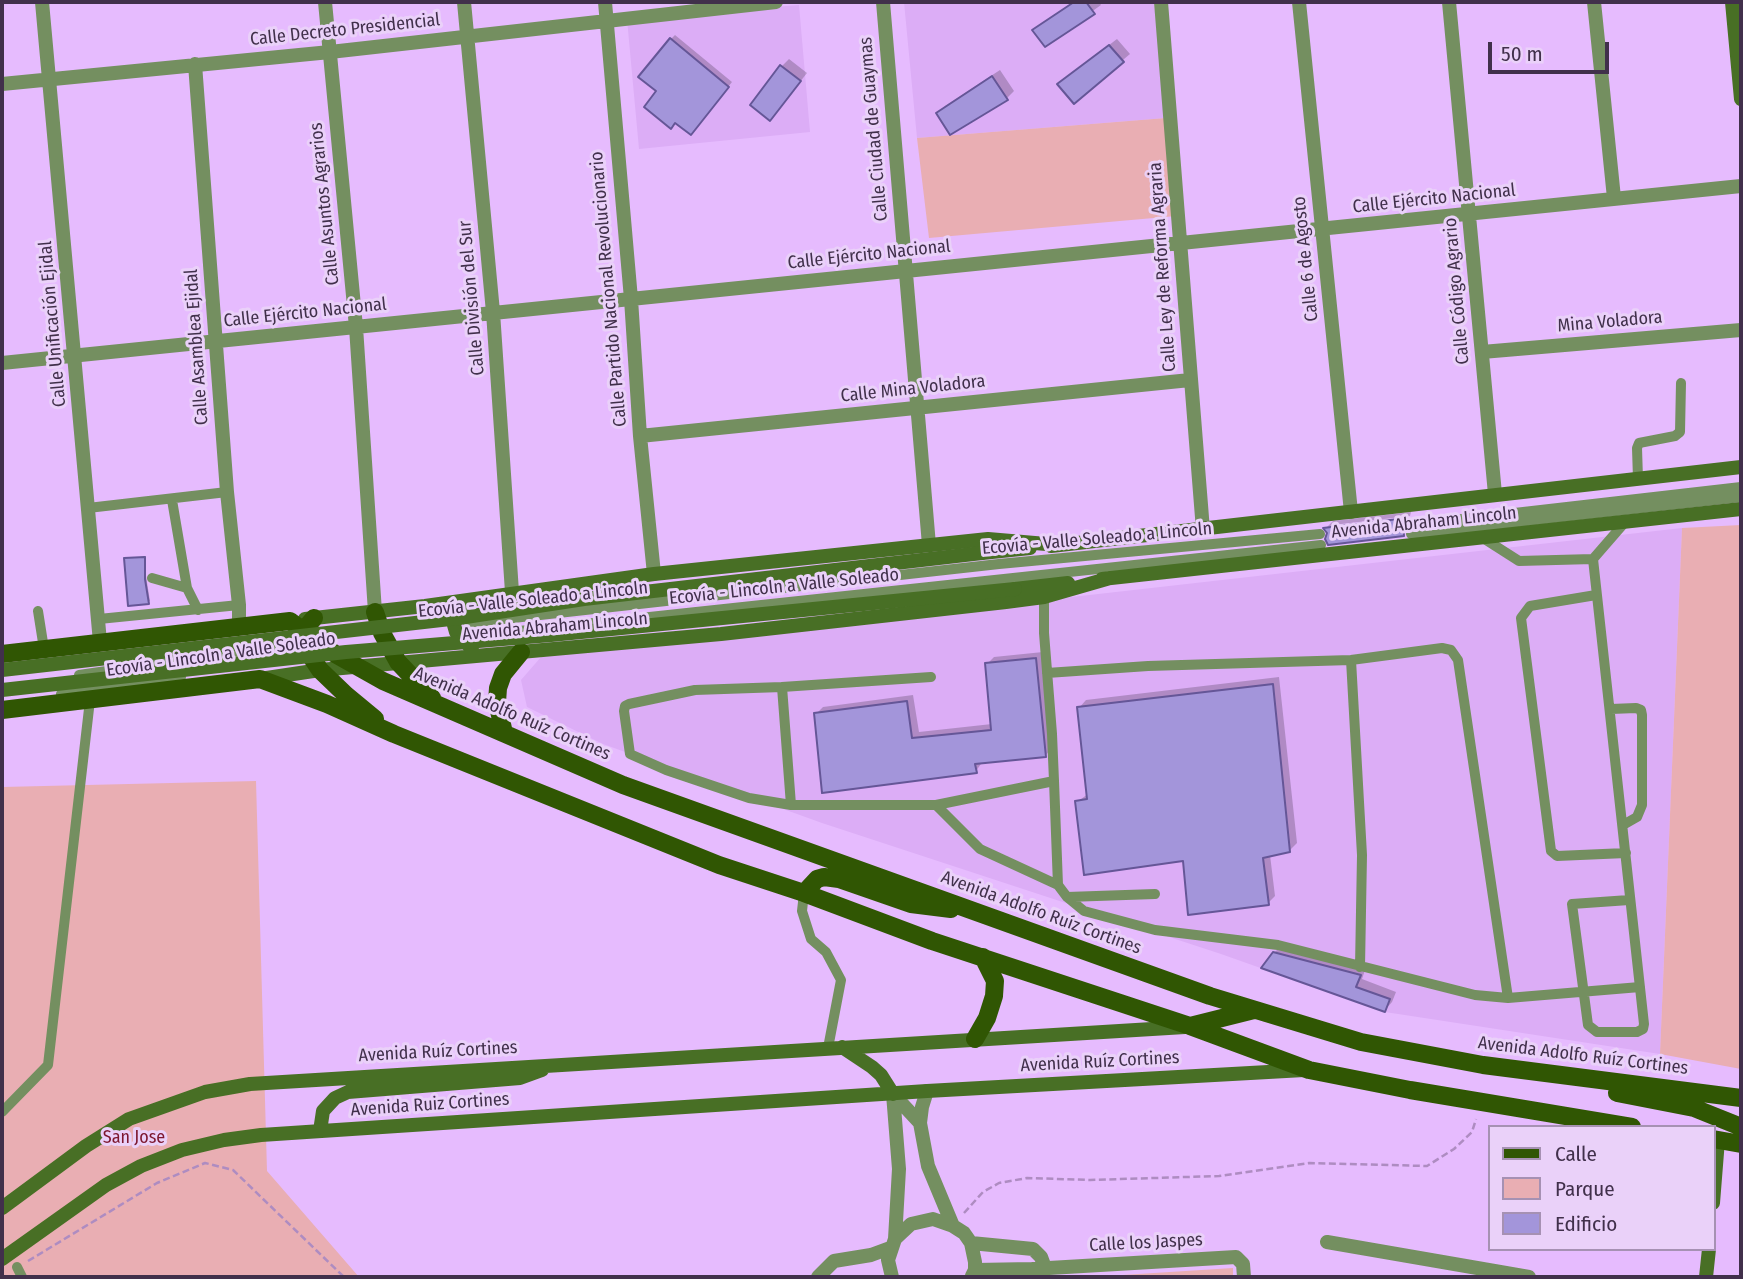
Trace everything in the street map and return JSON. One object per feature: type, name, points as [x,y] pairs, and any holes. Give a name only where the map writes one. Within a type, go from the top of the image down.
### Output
[{"type":"main road","points":[[1732,2],[1741,99]]},
{"type":"main road","points":[[2,670],[459,618],[584,599],[1741,467]]},
{"type":"main road","name":"Avenida Abraham Lincoln","points":[[2,688],[346,652],[551,635],[1015,589],[1741,509]]},
{"type":"main road","name":"Avenida Abraham Lincoln","points":[[2,710],[260,679],[309,640],[375,612],[654,574],[988,539],[1058,545]]},
{"type":"main road","name":"Avenida Abraham Lincoln","points":[[2,654],[239,626],[309,640],[355,667],[390,648],[478,654],[721,634],[1044,597],[1111,578]]},
{"type":"main road","points":[[469,600],[461,605],[456,614],[457,631],[478,654]]},
{"type":"main road","points":[[375,612],[390,648],[439,706]]},
{"type":"main road","points":[[309,640],[346,695],[394,734]]},
{"type":"main road","name":"Avenida Adolfo Ruíz Cortines","points":[[309,640],[355,667],[439,706],[623,785],[1210,996],[1361,1042],[1483,1065],[1741,1098]]},
{"type":"main road","points":[[504,733],[497,702],[498,688],[510,663],[521,652]]},
{"type":"main road","points":[[260,679],[327,704],[394,734],[719,866],[1190,1026],[1309,1070],[1604,1125]]},
{"type":"main road","points":[[804,894],[817,879],[824,877],[839,879],[911,904],[972,909]]},
{"type":"main road","points":[[975,1039],[987,1018],[994,996],[995,981],[983,957]]},
{"type":"main road","points":[[1190,1026],[1254,1010]]},
{"type":"main road","name":"Avenida Ruíz Cortines","points":[[2,1208],[86,1146],[129,1119],[205,1092],[250,1084],[1190,1026]]},
{"type":"main road","points":[[835,1047],[872,1067],[881,1075],[893,1094]]},
{"type":"main road","points":[[320,1131],[323,1111],[335,1098],[348,1092],[520,1079],[557,1065]]},
{"type":"main road","name":"Avenida Ruíz Cortines","points":[[893,1094],[1309,1070]]},
{"type":"main road","points":[[1525,1070],[1551,1080],[1693,1108],[1741,1127]]},
{"type":"main road","name":"Avenida Ruiz Cortines","points":[[2,1259],[106,1185],[141,1166],[182,1150],[224,1140],[320,1131],[893,1094]]},
{"type":"main road","points":[[1715,1168],[1716,1139],[1741,1144]]},
{"type":"main road","points":[[1706,1277],[1709,1251]]},
{"type":"street","name":"Calle Unificación Ejidal","points":[[42,2],[100,642]]},
{"type":"street","name":"Calle Asuntos Agrarios","points":[[326,2],[356,327],[375,612]]},
{"type":"street","name":"Calle División del Sur","points":[[464,2],[494,312],[512,592]]},
{"type":"street","name":"Calle Partido Nacional Revolucionario","points":[[605,2],[640,436],[654,574]]},
{"type":"street","name":"Calle Decreto Presidencial","points":[[2,85],[49,78],[330,52],[776,2]]},
{"type":"street","name":"Calle Ciudad de Guaymas","points":[[883,2],[929,545]]},
{"type":"street","name":"Calle Ley de Reforma Agraria","points":[[1161,2],[1203,530]]},
{"type":"street","name":"Calle 6 de Agosto","points":[[1299,2],[1351,512]]},
{"type":"street","name":"Calle Código Agrario","points":[[1449,2],[1495,494]]},
{"type":"street","points":[[1594,2],[1614,198]]},
{"type":"street","name":"Calle Asamblea Ejidal","points":[[195,64],[239,626]]},
{"type":"street","name":"Calle Ejército Nacional","points":[[2,363],[1741,186]]},
{"type":"street","name":"Mina Voladora","points":[[1482,352],[1741,330]]},
{"type":"street","name":"Calle Mina Voladora","points":[[640,436],[1190,380]]},
{"type":"street","points":[[927,1091],[920,1123],[928,1166],[953,1226]]},
{"type":"street","points":[[893,1094],[920,1123]]},
{"type":"street","points":[[892,1277],[888,1260],[892,1244],[898,1168],[893,1094]]},
{"type":"street","points":[[818,1277],[834,1261],[871,1255],[892,1244],[902,1230],[921,1220],[943,1221],[964,1233],[974,1252],[973,1274]]},
{"type":"street","points":[[1327,1242],[1529,1277]]},
{"type":"street","points":[[971,1243],[1033,1249],[1039,1254],[1045,1273]]},
{"type":"street","name":"Calle los Jaspes","points":[[973,1274],[1045,1273],[1236,1257],[1244,1272]]},
{"type":"lane","points":[[1638,478],[1639,443],[1675,436],[1680,432],[1681,383]]},
{"type":"lane","points":[[1741,486],[1411,530],[1741,497]]},
{"type":"lane","points":[[88,508],[227,492]]},
{"type":"lane","points":[[172,500],[187,588],[198,610]]},
{"type":"lane","points":[[1626,521],[1593,559],[1644,1024],[1643,1029],[1637,1032],[1593,1031],[1588,1025],[1572,904],[1629,900]]},
{"type":"lane","points":[[1483,538],[1519,561],[1593,559]]},
{"type":"lane","name":"Ecovía - Valle Soleado a Lincoln","points":[[2,688],[309,640],[390,648],[457,631],[999,564],[1321,539]]},
{"type":"lane","name":"Ecovía - Lincoln a Valle Soleado","points":[[335,654],[390,648],[457,631],[1321,539]]},
{"type":"lane","points":[[152,578],[187,588]]},
{"type":"lane","points":[[1597,595],[1530,606],[1521,618],[1551,851],[1557,856],[1626,853]]},
{"type":"lane","points":[[1044,597],[1058,885]]},
{"type":"lane","points":[[99,619],[239,605]]},
{"type":"lane","points":[[38,611],[44,649]]},
{"type":"lane","name":"Ecovía - Lincoln a Valle Soleado","points":[[2,703],[309,640]]},
{"type":"lane","points":[[1047,673],[1148,666],[1351,660],[1442,648],[1451,650],[1458,660],[1508,998]]},
{"type":"lane","points":[[1351,660],[1362,855],[1360,967]]},
{"type":"lane","points":[[931,677],[695,690],[629,704],[624,711],[629,751],[632,755],[666,770],[749,798],[791,805],[936,805],[1054,781]]},
{"type":"lane","points":[[782,687],[791,805]]},
{"type":"lane","points":[[2,1112],[48,1065],[90,700]]},
{"type":"lane","points":[[1611,709],[1636,708],[1641,710],[1642,715],[1642,805],[1637,817],[1623,825]]},
{"type":"lane","points":[[936,805],[980,849],[1058,885],[1067,897],[1089,913],[1155,930],[1278,945],[1475,995],[1508,998],[1640,987]]},
{"type":"lane","points":[[804,894],[802,911],[811,939],[826,952],[841,980],[835,1047]]},
{"type":"lane","points":[[1067,897],[1155,894]]},
{"type":"lane","points":[[17,1267],[23,1277]]},
{"type":"path","points":[[953,1226],[984,1192],[999,1183],[1027,1178],[1090,1180],[1219,1176],[1309,1163],[1427,1166],[1454,1149],[1472,1132],[1482,1102]]},
{"type":"path","points":[[17,1267],[157,1183],[205,1163],[233,1170],[344,1277]]},
{"type":"shaded area","points":[[904,2],[1154,2],[1166,118],[917,138]]},
{"type":"shaded area","points":[[799,5],[810,132],[639,149],[627,19]]},
{"type":"shaded area","points":[[1682,528],[1660,1054],[1385,1012],[1221,954],[822,823],[603,744],[527,707],[521,680],[541,657]]},
{"type":"green space","points":[[1166,118],[1176,216],[929,238],[917,138]]},
{"type":"green space","points":[[1741,525],[1741,1069],[1660,1054],[1682,528]]},
{"type":"green space","name":"San Jose","points":[[256,781],[267,1171],[359,1277],[2,1277],[2,787]]},
{"type":"green space","points":[[1233,1268],[1233,1277],[1091,1277]]},
{"type":"building","points":[[1074,2],[1086,2],[1095,14],[1045,47],[1032,30]]},
{"type":"building","points":[[670,38],[729,87],[691,135],[675,123],[671,129],[644,107],[656,91],[638,77]]},
{"type":"building","points":[[1109,45],[1124,62],[1074,104],[1057,84]]},
{"type":"building","points":[[780,65],[801,81],[770,121],[750,105]]},
{"type":"building","points":[[992,76],[1008,100],[950,135],[936,113]]},
{"type":"building","points":[[1407,518],[1403,523],[1404,536],[1328,545],[1325,539],[1327,533],[1323,528]]},
{"type":"building","points":[[145,557],[149,604],[128,606],[124,558]]},
{"type":"building","points":[[1036,658],[1046,757],[975,764],[977,773],[822,793],[814,713],[907,701],[912,738],[991,730],[985,663]]},
{"type":"building","points":[[1273,684],[1290,852],[1263,858],[1269,905],[1188,915],[1183,861],[1084,875],[1075,801],[1087,799],[1077,707]]},
{"type":"building","points":[[1273,952],[1361,975],[1356,987],[1390,999],[1385,1012],[1261,968]]}]
